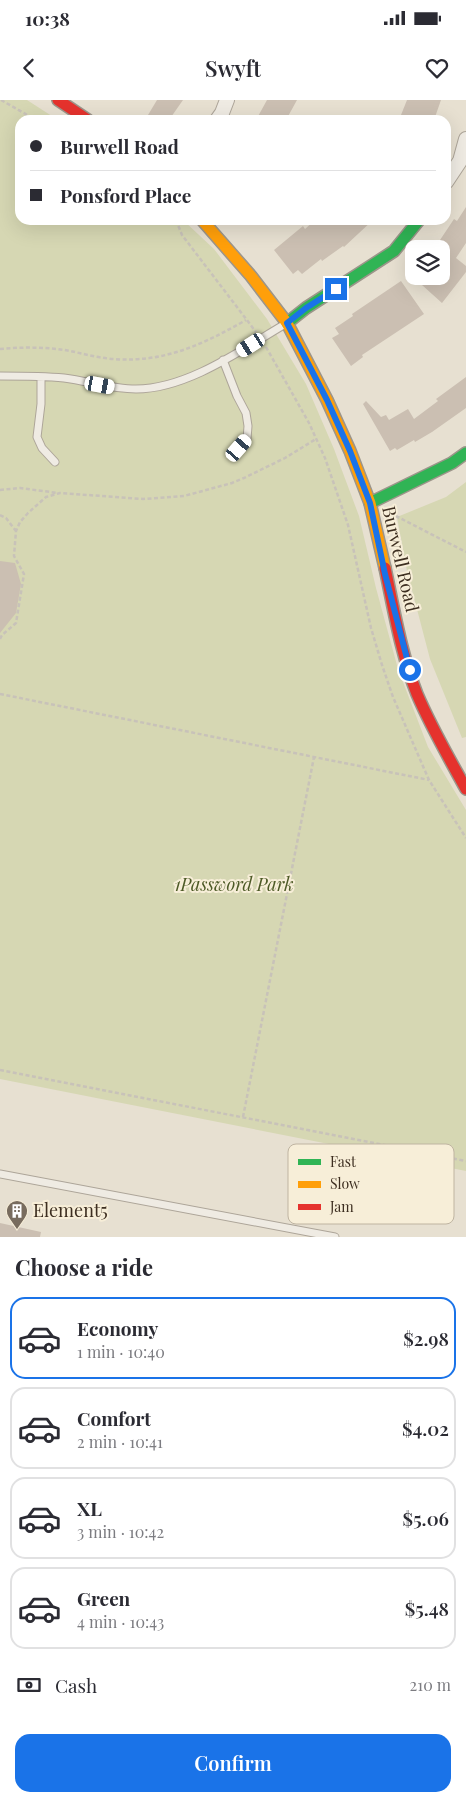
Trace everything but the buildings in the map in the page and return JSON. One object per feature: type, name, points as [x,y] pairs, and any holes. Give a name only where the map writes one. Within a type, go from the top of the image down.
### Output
[{"type":"main road","points":[[58,100],[80,115]]},
{"type":"main road","name":"Burwell Road","points":[[206,225],[252,276],[287,323],[327,400],[350,451],[370,503],[402,645],[417,693],[438,739],[466,789]]},
{"type":"main road","points":[[287,323],[306,308],[394,251],[415,225]]},
{"type":"main road","points":[[370,503],[452,463],[466,453]]},
{"type":"street","points":[[221,115],[227,100]]},
{"type":"street","points":[[451,174],[460,161],[466,139]]},
{"type":"lane","points":[[0,376],[65,378],[117,388],[147,388],[191,377],[207,370],[287,323]]},
{"type":"lane","points":[[223,360],[246,413],[247,439],[239,448]]},
{"type":"lane","points":[[41,377],[41,404],[37,436],[42,448],[55,462]]},
{"type":"lane","points":[[0,1174],[335,1237]]},
{"type":"path","points":[[1,100],[27,115]]},
{"type":"path","points":[[178,225],[182,235],[247,319],[260,339],[292,392],[316,439],[348,525],[382,666],[418,756],[430,780],[466,838]]},
{"type":"path","points":[[0,349],[63,350],[112,359],[138,360],[159,358],[184,351],[208,341],[247,319]]},
{"type":"path","points":[[0,490],[20,488],[143,499],[184,496],[244,478],[291,455],[316,439]]},
{"type":"path","points":[[0,639],[16,623],[24,574],[14,556],[16,531],[20,522],[36,505],[46,497],[60,493]]},
{"type":"path","points":[[390,513],[466,552]]},
{"type":"path","points":[[0,515],[6,518],[16,531]]},
{"type":"path","points":[[0,694],[430,780]]},
{"type":"path","points":[[243,1118],[314,757]]},
{"type":"path","points":[[0,1070],[378,1144]]},
{"type":"green space","name":"1Password Park","points":[[0,100],[27,100],[50,115],[15,115],[15,225],[188,225],[214,249],[267,319],[306,384],[334,449],[359,516],[398,669],[428,747],[466,810],[466,1171],[454,1169],[454,1144],[329,1144],[0,1079]]},
{"type":"green space","points":[[466,482],[466,737],[462,738],[430,659],[407,571],[397,517],[446,497]]},
{"type":"traffic: fast","points":[[287,323],[306,308],[394,251],[415,225]]},
{"type":"traffic: fast","points":[[370,503],[452,463],[466,453]]},
{"type":"traffic: slow","points":[[206,225],[251,276],[287,323],[327,400],[350,451],[370,503],[385,568]]},
{"type":"traffic: jam","points":[[58,100],[80,115]]},
{"type":"traffic: jam","points":[[385,568],[398,632],[411,679],[428,718],[466,789]]},
{"type":"place","name":"Element5","points":[[17,1230]]},
{"type":"route","points":[[336,289],[287,323],[327,400],[350,451],[370,503],[402,645],[410,670]]}]
